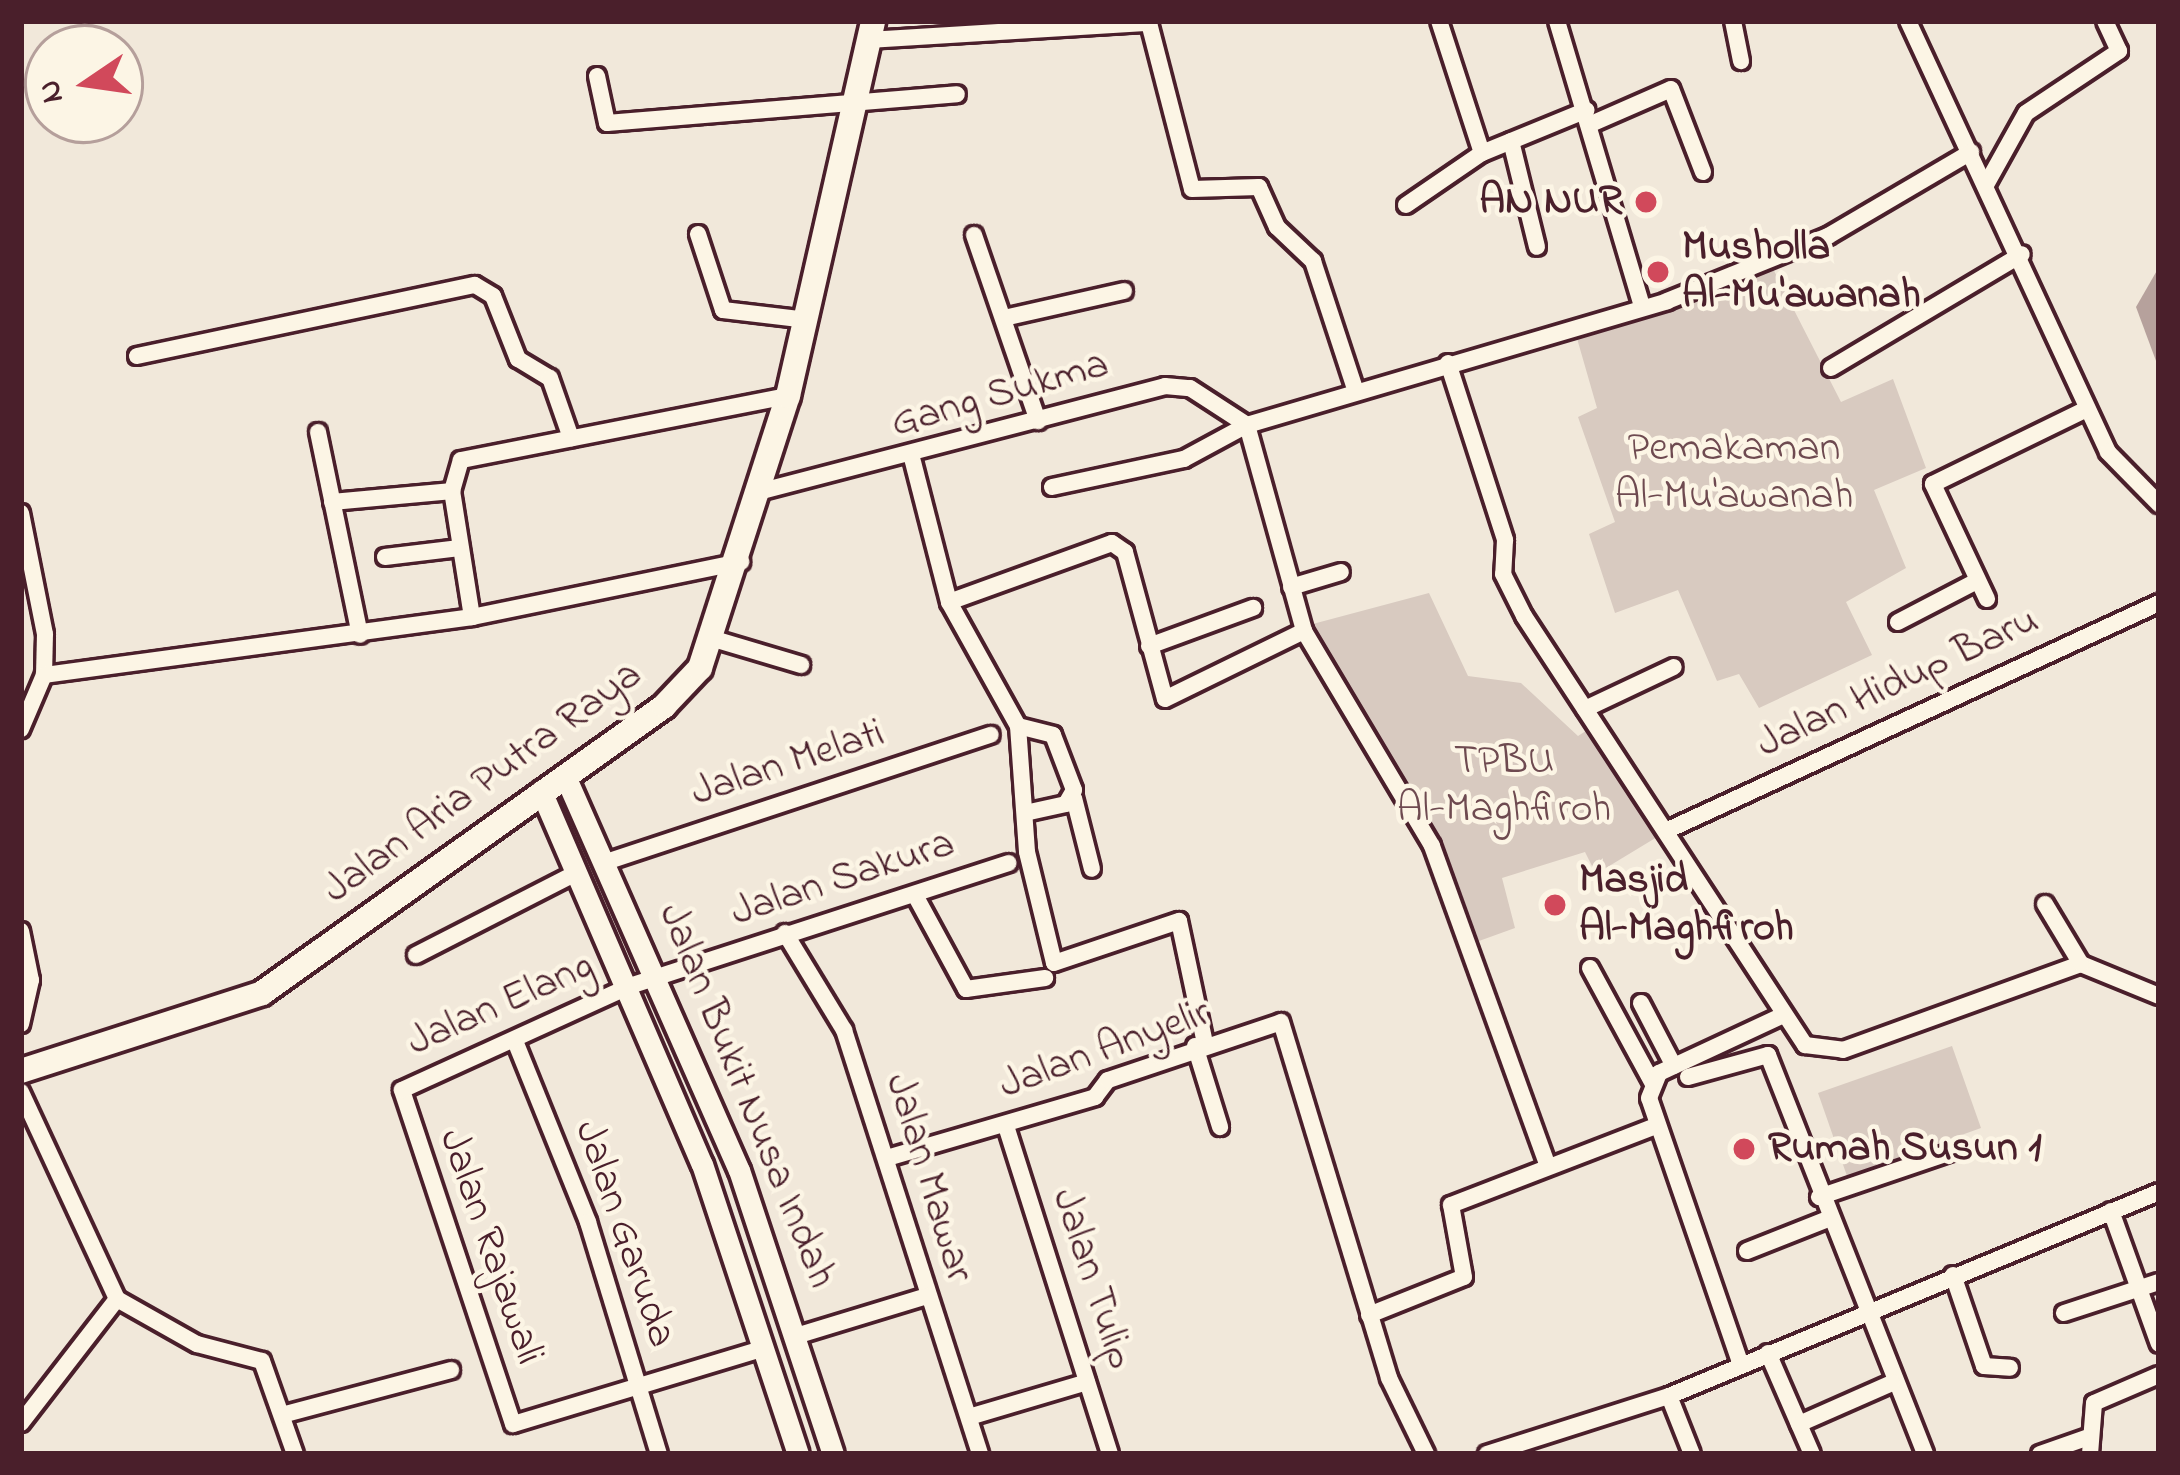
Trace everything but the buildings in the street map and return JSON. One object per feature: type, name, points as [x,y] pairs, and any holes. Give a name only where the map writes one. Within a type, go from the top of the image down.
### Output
[{"type":"main road","name":"Jalan Aria Putra Raya","points":[[21,1071],[262,993],[664,706],[714,639],[742,562],[807,320],[871,30]]},
{"type":"street","points":[[1439,21],[1482,153]]},
{"type":"street","points":[[1557,21],[1642,305]]},
{"type":"street","points":[[1733,21],[1741,61]]},
{"type":"street","points":[[1987,183],[2026,113],[2119,51],[2105,21]]},
{"type":"street","points":[[871,30],[1150,22],[1192,189],[1259,187],[1276,227],[1312,261],[1356,392]]},
{"type":"street","points":[[1911,22],[2120,474],[2159,504]]},
{"type":"street","points":[[597,76],[607,123],[957,94]]},
{"type":"street","points":[[1406,206],[1482,153],[1511,140],[1671,88],[1703,172]]},
{"type":"street","points":[[1511,140],[1537,247]]},
{"type":"street","points":[[1052,488],[1184,459],[1247,425],[1642,305],[1828,236],[1971,152]]},
{"type":"street","points":[[698,234],[723,310],[807,320]]},
{"type":"street","points":[[974,235],[1038,421]]},
{"type":"street","points":[[1831,368],[2022,254]]},
{"type":"street","points":[[136,356],[475,285],[493,296],[518,359],[550,378],[571,438]]},
{"type":"street","points":[[1004,318],[1124,292]]},
{"type":"street","points":[[1448,363],[1505,540],[1502,574],[1668,830],[1779,1017],[1832,1053],[2081,964]]},
{"type":"street","name":"Gang Sukma","points":[[762,490],[912,458],[1178,384],[1247,425]]},
{"type":"street","points":[[472,617],[452,491],[464,458],[788,396]]},
{"type":"street","points":[[1987,599],[1933,484],[2087,409]]},
{"type":"street","points":[[1247,425],[1304,631],[1432,846],[1548,1166]]},
{"type":"street","points":[[318,432],[360,634]]},
{"type":"street","points":[[912,458],[949,602],[1018,726],[1025,813],[1054,963],[1179,921],[1220,1127]]},
{"type":"street","points":[[332,502],[452,491]]},
{"type":"street","points":[[21,513],[42,598],[44,675]]},
{"type":"street","points":[[949,602],[1112,543],[1125,552],[1149,646],[1169,698],[1304,631]]},
{"type":"street","points":[[385,557],[459,548]]},
{"type":"street","points":[[21,729],[25,692],[44,675],[472,617],[742,562]]},
{"type":"street","points":[[1291,587],[1341,572]]},
{"type":"street","points":[[1898,622],[1976,582]]},
{"type":"street","name":"Jalan Hidup Baru","points":[[1668,830],[2159,603]]},
{"type":"street","points":[[1149,646],[1253,608]]},
{"type":"street","points":[[714,639],[801,665]]},
{"type":"street","points":[[1586,709],[1674,667]]},
{"type":"street","points":[[1018,726],[1054,735],[1092,869]]},
{"type":"street","name":"Jalan Melati","points":[[609,861],[991,735]]},
{"type":"street","name":"Jalan Bukit Nusa Indah","points":[[565,776],[660,976],[799,1335],[833,1454]]},
{"type":"street","name":"Jalan Bukit Nusa Indah","points":[[541,790],[630,986],[765,1348],[798,1454]]},
{"type":"street","points":[[1025,813],[1074,798]]},
{"type":"street","name":"Jalan Sakura","points":[[630,986],[1010,863]]},
{"type":"street","points":[[416,955],[578,872]]},
{"type":"street","points":[[915,895],[966,989],[1045,978]]},
{"type":"street","points":[[2045,904],[2081,964],[2159,997]]},
{"type":"street","points":[[21,932],[31,980],[21,1024]]},
{"type":"street","name":"Jalan Mawar","points":[[785,933],[844,1030],[980,1454]]},
{"type":"street","points":[[1590,968],[1652,1082],[1653,1126],[1742,1365]]},
{"type":"street","name":"Jalan Elang","points":[[401,1090],[630,986]]},
{"type":"street","points":[[1641,1003],[1681,1071]]},
{"type":"street","points":[[1652,1082],[1779,1017]]},
{"type":"street","name":"Jalan Anyelir","points":[[887,1158],[1006,1126],[1200,1044],[1276,1022],[1369,1315]]},
{"type":"street","name":"Jalan Garuda","points":[[514,1041],[659,1454]]},
{"type":"street","points":[[1681,1071],[1768,1055],[1919,1452]]},
{"type":"street","name":"Jalan Rajawali","points":[[401,1090],[518,1426],[639,1389]]},
{"type":"street","points":[[21,1092],[117,1299],[197,1344],[253,1353],[295,1454]]},
{"type":"street","name":"Jalan Tulip","points":[[1006,1126],[1110,1454]]},
{"type":"street","points":[[1426,1454],[1369,1315],[1460,1281],[1451,1205],[1653,1126]]},
{"type":"street","points":[[1819,1197],[1954,1151]]},
{"type":"street","points":[[1487,1454],[1669,1396],[2159,1192]]},
{"type":"street","points":[[2111,1211],[2159,1345]]},
{"type":"street","points":[[1747,1251],[1828,1219]]},
{"type":"street","points":[[1953,1275],[1984,1366],[2010,1368]]},
{"type":"street","points":[[2064,1312],[2159,1282]]},
{"type":"street","points":[[799,1335],[927,1296]]},
{"type":"street","points":[[21,1423],[117,1299]]},
{"type":"street","points":[[639,1389],[765,1348]]},
{"type":"street","points":[[1768,1353],[1812,1454]]},
{"type":"street","points":[[282,1414],[451,1370]]},
{"type":"street","points":[[2040,1454],[2088,1446],[2094,1403],[2159,1375]]},
{"type":"street","points":[[969,1418],[1088,1382]]},
{"type":"street","points":[[1799,1424],[1892,1383]]},
{"type":"street","points":[[1669,1396],[1692,1454]]},
{"type":"green space","name":"Pemakaman Al-Mu'awanah","points":[[1770,263],[1841,402],[1893,379],[1926,468],[1874,490],[1906,568],[1846,602],[1872,655],[1759,708],[1739,674],[1717,681],[1678,590],[1615,613],[1589,534],[1615,522],[1578,417],[1597,408],[1574,328]]},
{"type":"green space","name":"TPBU Al-Maghfiroh","points":[[1429,593],[1468,676],[1521,683],[1578,736],[1592,727],[1662,834],[1596,874],[1585,852],[1502,878],[1515,928],[1479,941],[1441,849],[1309,625]]},
{"type":"green space","points":[[1952,1046],[1981,1128],[1847,1176],[1818,1093]]},
{"type":"shaded area","points":[[2159,267],[2159,369],[2136,307]]},
{"type":"place","name":"AN NUR","points":[[1646,202]]},
{"type":"place","name":"Musholla Al-Mu'awanah","points":[[1658,272]]},
{"type":"place","name":"Masjid Al-Maghfiroh","points":[[1555,905]]},
{"type":"place","name":"Rumah Susun 1","points":[[1744,1149]]}]
